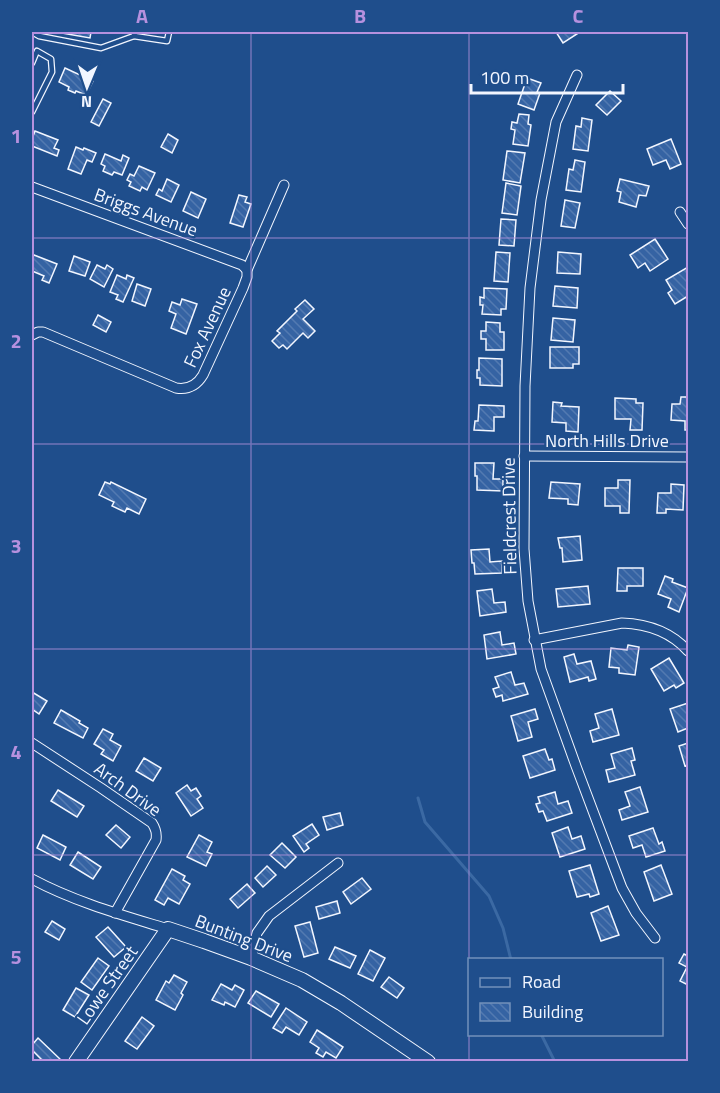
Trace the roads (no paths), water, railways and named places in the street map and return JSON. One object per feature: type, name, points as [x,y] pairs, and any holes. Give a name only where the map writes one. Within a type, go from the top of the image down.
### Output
[{"type":"street","name":"Fieldcrest Drive","points":[[578,75],[556,122],[541,200],[530,288],[525,386],[525,575],[534,640],[541,669],[622,888],[636,913],[655,938]]},
{"type":"street","name":"Fox Avenue","points":[[32,335],[43,333],[176,388],[188,388],[199,381],[203,375],[243,288],[247,270],[284,185]]},
{"type":"street","name":"Briggs Avenue","points":[[32,187],[242,265],[247,270]]},
{"type":"street","points":[[680,212],[688,224]]},
{"type":"street","name":"North Hills Drive","points":[[524,456],[688,457]]},
{"type":"street","points":[[534,640],[632,623],[665,633],[688,651]]},
{"type":"street","name":"Arch Drive","points":[[32,743],[152,823],[157,831],[156,840],[114,913]]},
{"type":"street","points":[[251,958],[258,933],[269,916],[338,863]]},
{"type":"street","name":"Bunting Drive","points":[[32,879],[69,897],[204,941],[302,980],[428,1062]]},
{"type":"street","name":"Lowe Street","points":[[76,1062],[168,929]]},
{"type":"lane","points":[[32,32],[39,36],[101,48],[135,34],[167,41],[169,32]]},
{"type":"lane","points":[[32,63],[37,51],[51,59],[52,72],[32,112]]},
{"type":"waterway","points":[[418,798],[425,822],[489,896],[503,928],[510,958]]},
{"type":"waterway","points":[[542,1036],[555,1062]]}]
